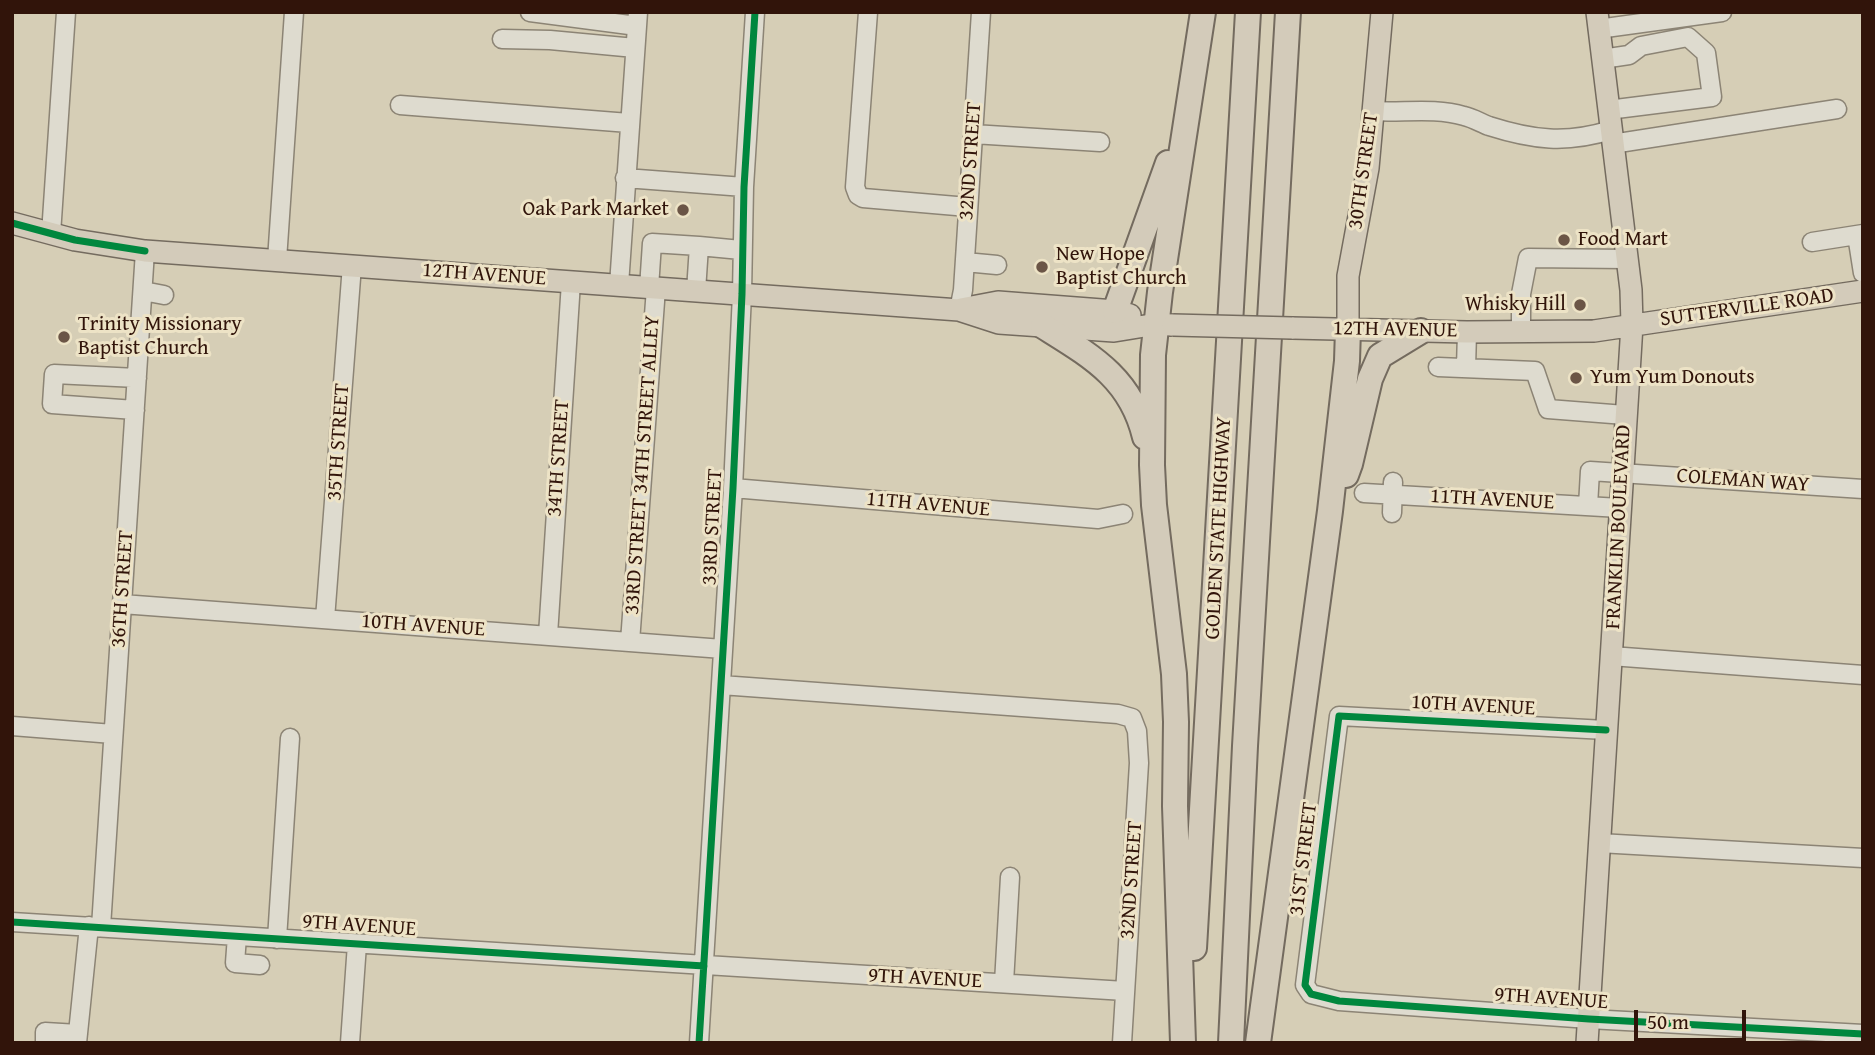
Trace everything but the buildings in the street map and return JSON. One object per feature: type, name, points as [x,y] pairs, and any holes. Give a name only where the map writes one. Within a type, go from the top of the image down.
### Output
[{"type":"highway","points":[[1183,1043],[1175,806],[1176,710],[1152,465],[1153,355],[1165,324],[1188,102],[1203,12]]},
{"type":"highway","name":"GOLDEN STATE HIGHWAY","points":[[1188,1043],[1248,12]]},
{"type":"highway","name":"GOLDEN STATE HIGHWAY","points":[[1231,1043],[1245,746],[1288,12]]},
{"type":"highway","points":[[1115,311],[1124,292],[1188,102]]},
{"type":"highway","points":[[1043,326],[1091,356],[1122,386],[1135,406],[1143,427],[1152,465]]},
{"type":"highway","points":[[1258,1043],[1330,511],[1347,360],[1336,329]]},
{"type":"highway","points":[[1330,511],[1350,464],[1370,379],[1380,356],[1420,331]]},
{"type":"main road","name":"30TH STREET","points":[[1336,329],[1367,177],[1382,12]]},
{"type":"main road","name":"FRANKLIN BOULEVARD","points":[[1587,1043],[1632,325],[1627,259],[1598,21]]},
{"type":"main road","name":"12TH AVENUE","points":[[12,223],[51,234],[145,251],[958,310],[999,323],[1114,331],[1165,324],[1467,332],[1594,331],[1632,325]]},
{"type":"main road","name":"SUTTERVILLE ROAD","points":[[1632,325],[1863,291]]},
{"type":"main road","name":"12TH AVENUE","points":[[958,310],[998,302],[1115,311],[1165,324]]},
{"type":"street","points":[[51,234],[66,12]]},
{"type":"street","points":[[277,260],[294,12]]},
{"type":"street","points":[[530,12],[637,19],[619,285]]},
{"type":"street","name":"33RD STREET","points":[[699,1043],[733,488],[742,295],[741,250],[755,12]]},
{"type":"street","points":[[868,12],[855,187],[858,195],[863,198],[968,207]]},
{"type":"street","name":"32ND STREET","points":[[958,310],[963,290],[981,12]]},
{"type":"street","points":[[1598,21],[1722,12]]},
{"type":"street","points":[[1373,111],[1433,111],[1465,116],[1522,136],[1558,140],[1587,138],[1712,97],[1706,53],[1688,37],[1640,46],[1629,55],[1602,59]]},
{"type":"street","points":[[502,39],[550,40],[635,48]]},
{"type":"street","points":[[400,105],[629,122]]},
{"type":"street","points":[[1611,128],[1837,109]]},
{"type":"street","points":[[973,134],[1100,142]]},
{"type":"street","points":[[625,178],[744,187]]},
{"type":"street","points":[[1812,242],[1860,235],[1863,273]]},
{"type":"street","points":[[621,241],[741,250]]},
{"type":"street","name":"33RD STREET 34TH STREET ALLEY","points":[[630,642],[652,288],[652,243]]},
{"type":"street","points":[[696,291],[699,246]]},
{"type":"street","name":"36TH STREET","points":[[77,1038],[95,927],[113,734],[145,251]]},
{"type":"street","points":[[1521,332],[1521,295],[1528,258],[1627,259]]},
{"type":"street","points":[[965,262],[997,265]]},
{"type":"street","name":"35TH STREET","points":[[325,619],[352,265]]},
{"type":"street","name":"34TH STREET","points":[[548,635],[571,282]]},
{"type":"street","points":[[143,291],[164,295]]},
{"type":"street","points":[[1466,368],[1467,332]]},
{"type":"street","points":[[1438,367],[1535,370],[1548,409],[1625,415]]},
{"type":"street","points":[[135,410],[52,404],[53,384],[54,374],[137,378]]},
{"type":"street","name":"COLEMAN WAY","points":[[1588,506],[1590,471],[1863,489]]},
{"type":"street","name":"11TH AVENUE","points":[[733,488],[1098,519],[1123,514]]},
{"type":"street","points":[[1392,513],[1393,488]]},
{"type":"street","name":"11TH AVENUE","points":[[1364,493],[1393,488],[1620,508]]},
{"type":"street","name":"10TH AVENUE","points":[[122,604],[723,649]]},
{"type":"street","points":[[1611,656],[1863,675]]},
{"type":"street","name":"32ND STREET","points":[[721,685],[1118,714],[1132,718],[1138,731],[1139,763],[1122,1043]]},
{"type":"street","name":"10TH AVENUE","points":[[1339,716],[1606,730]]},
{"type":"street","name":"31ST STREET","points":[[1321,997],[1311,994],[1305,985],[1339,716]]},
{"type":"street","points":[[12,726],[113,734]]},
{"type":"street","points":[[277,939],[290,738]]},
{"type":"street","points":[[1599,844],[1863,859]]},
{"type":"street","points":[[1004,983],[1010,877]]},
{"type":"street","name":"9TH AVENUE","points":[[12,922],[1125,992]]},
{"type":"street","points":[[237,936],[234,963],[260,965]]},
{"type":"street","points":[[350,1043],[357,944]]},
{"type":"street","name":"9TH AVENUE","points":[[1321,997],[1339,1001],[1589,1019],[1863,1034]]},
{"type":"street","points":[[45,1043],[45,1032],[77,1038]]},
{"type":"cycle path","points":[[699,1043],[733,488],[744,187],[755,12]]},
{"type":"cycle path","points":[[12,223],[75,240],[145,251]]},
{"type":"cycle path","points":[[1606,730],[1339,716],[1305,985],[1311,994],[1339,1001],[1589,1019],[1863,1034]]},
{"type":"cycle path","points":[[12,922],[704,966]]},
{"type":"place","name":"Oak Park Market","points":[[683,210]]},
{"type":"place","name":"Food Mart","points":[[1564,240]]},
{"type":"place","name":"New Hope Baptist Church","points":[[1042,267]]},
{"type":"place","name":"Whisky Hill","points":[[1580,305]]},
{"type":"place","name":"Trinity Missionary Baptist Church","points":[[64,337]]},
{"type":"place","name":"Yum Yum Donouts","points":[[1576,378]]}]
